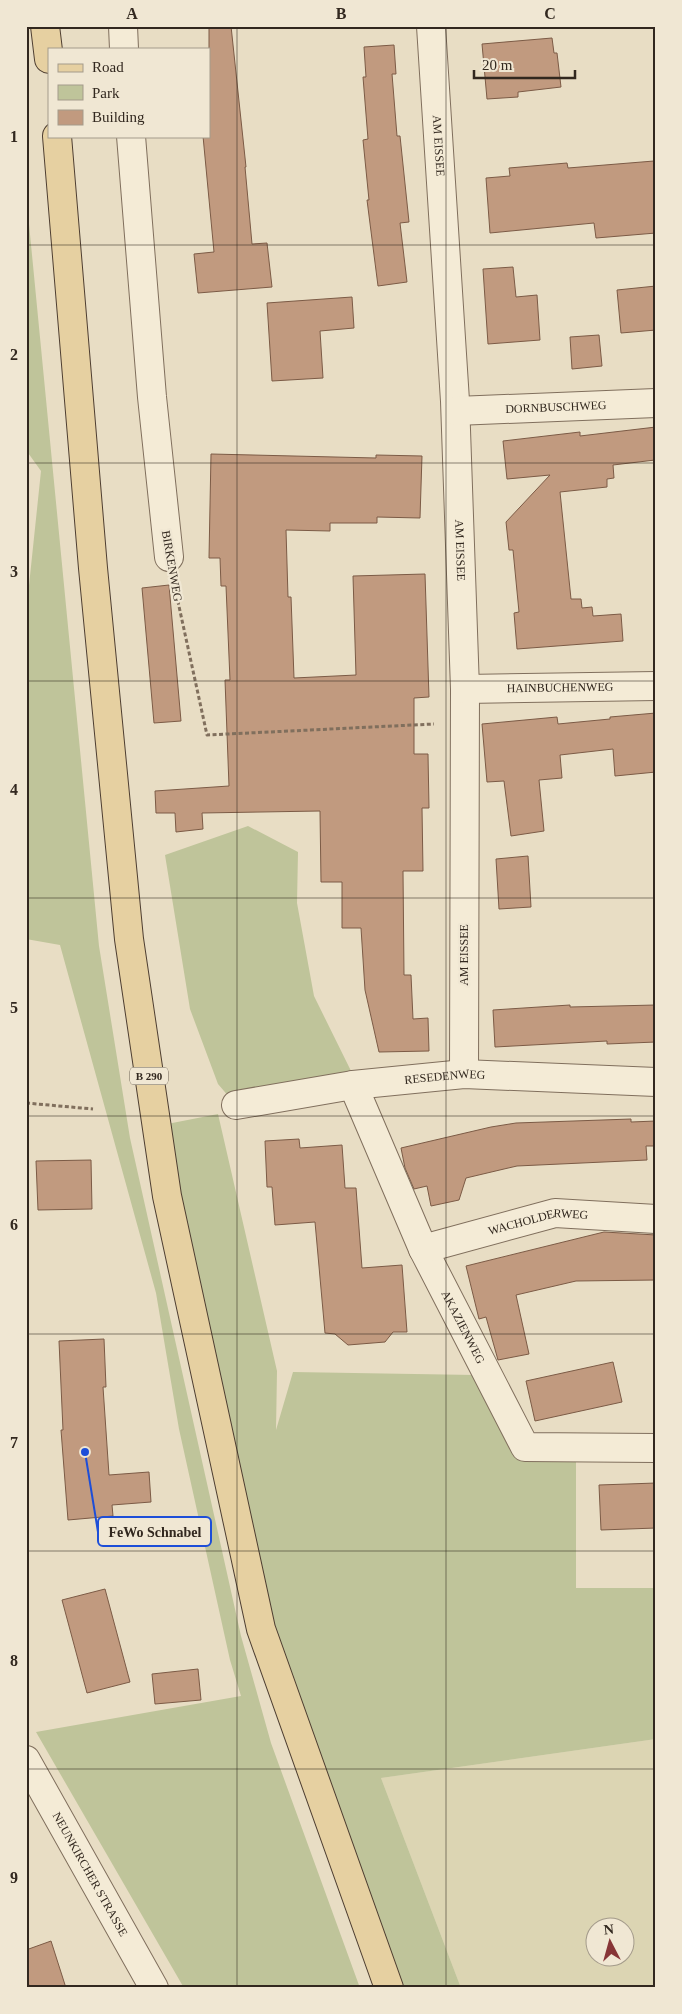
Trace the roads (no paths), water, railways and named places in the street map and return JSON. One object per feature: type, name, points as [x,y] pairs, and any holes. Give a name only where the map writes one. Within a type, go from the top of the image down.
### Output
[{"type":"main road","points":[[45,26],[48,51]]},
{"type":"main road","name":"B 290","points":[[56,138],[93,568],[129,938],[168,1196],[261,1629],[389,1988]]},
{"type":"street","points":[[122,26],[124,48]]},
{"type":"street","name":"AM EISSEE","points":[[431,26],[456,411],[465,688],[464,1074]]},
{"type":"street","name":"BIRKENWEG","points":[[131,138],[152,398],[168,556]]},
{"type":"street","name":"DORNBUSCHWEG","points":[[456,411],[656,403]]},
{"type":"street","name":"HAINBUCHENWEG","points":[[465,688],[656,686]]},
{"type":"street","name":"RESEDENWEG","points":[[236,1104],[353,1085],[464,1074],[656,1082]]},
{"type":"street","name":"AKAZIENWEG","points":[[353,1085],[423,1249],[525,1448],[656,1448]]},
{"type":"street","name":"WACHOLDERWEG","points":[[423,1249],[554,1213],[656,1219]]},
{"type":"street","name":"NEUNKIRCHER STRASSE","points":[[26,1760],[154,1988]]},
{"type":"place","name":"FeWo Schnabel","points":[[85,1452]]}]
